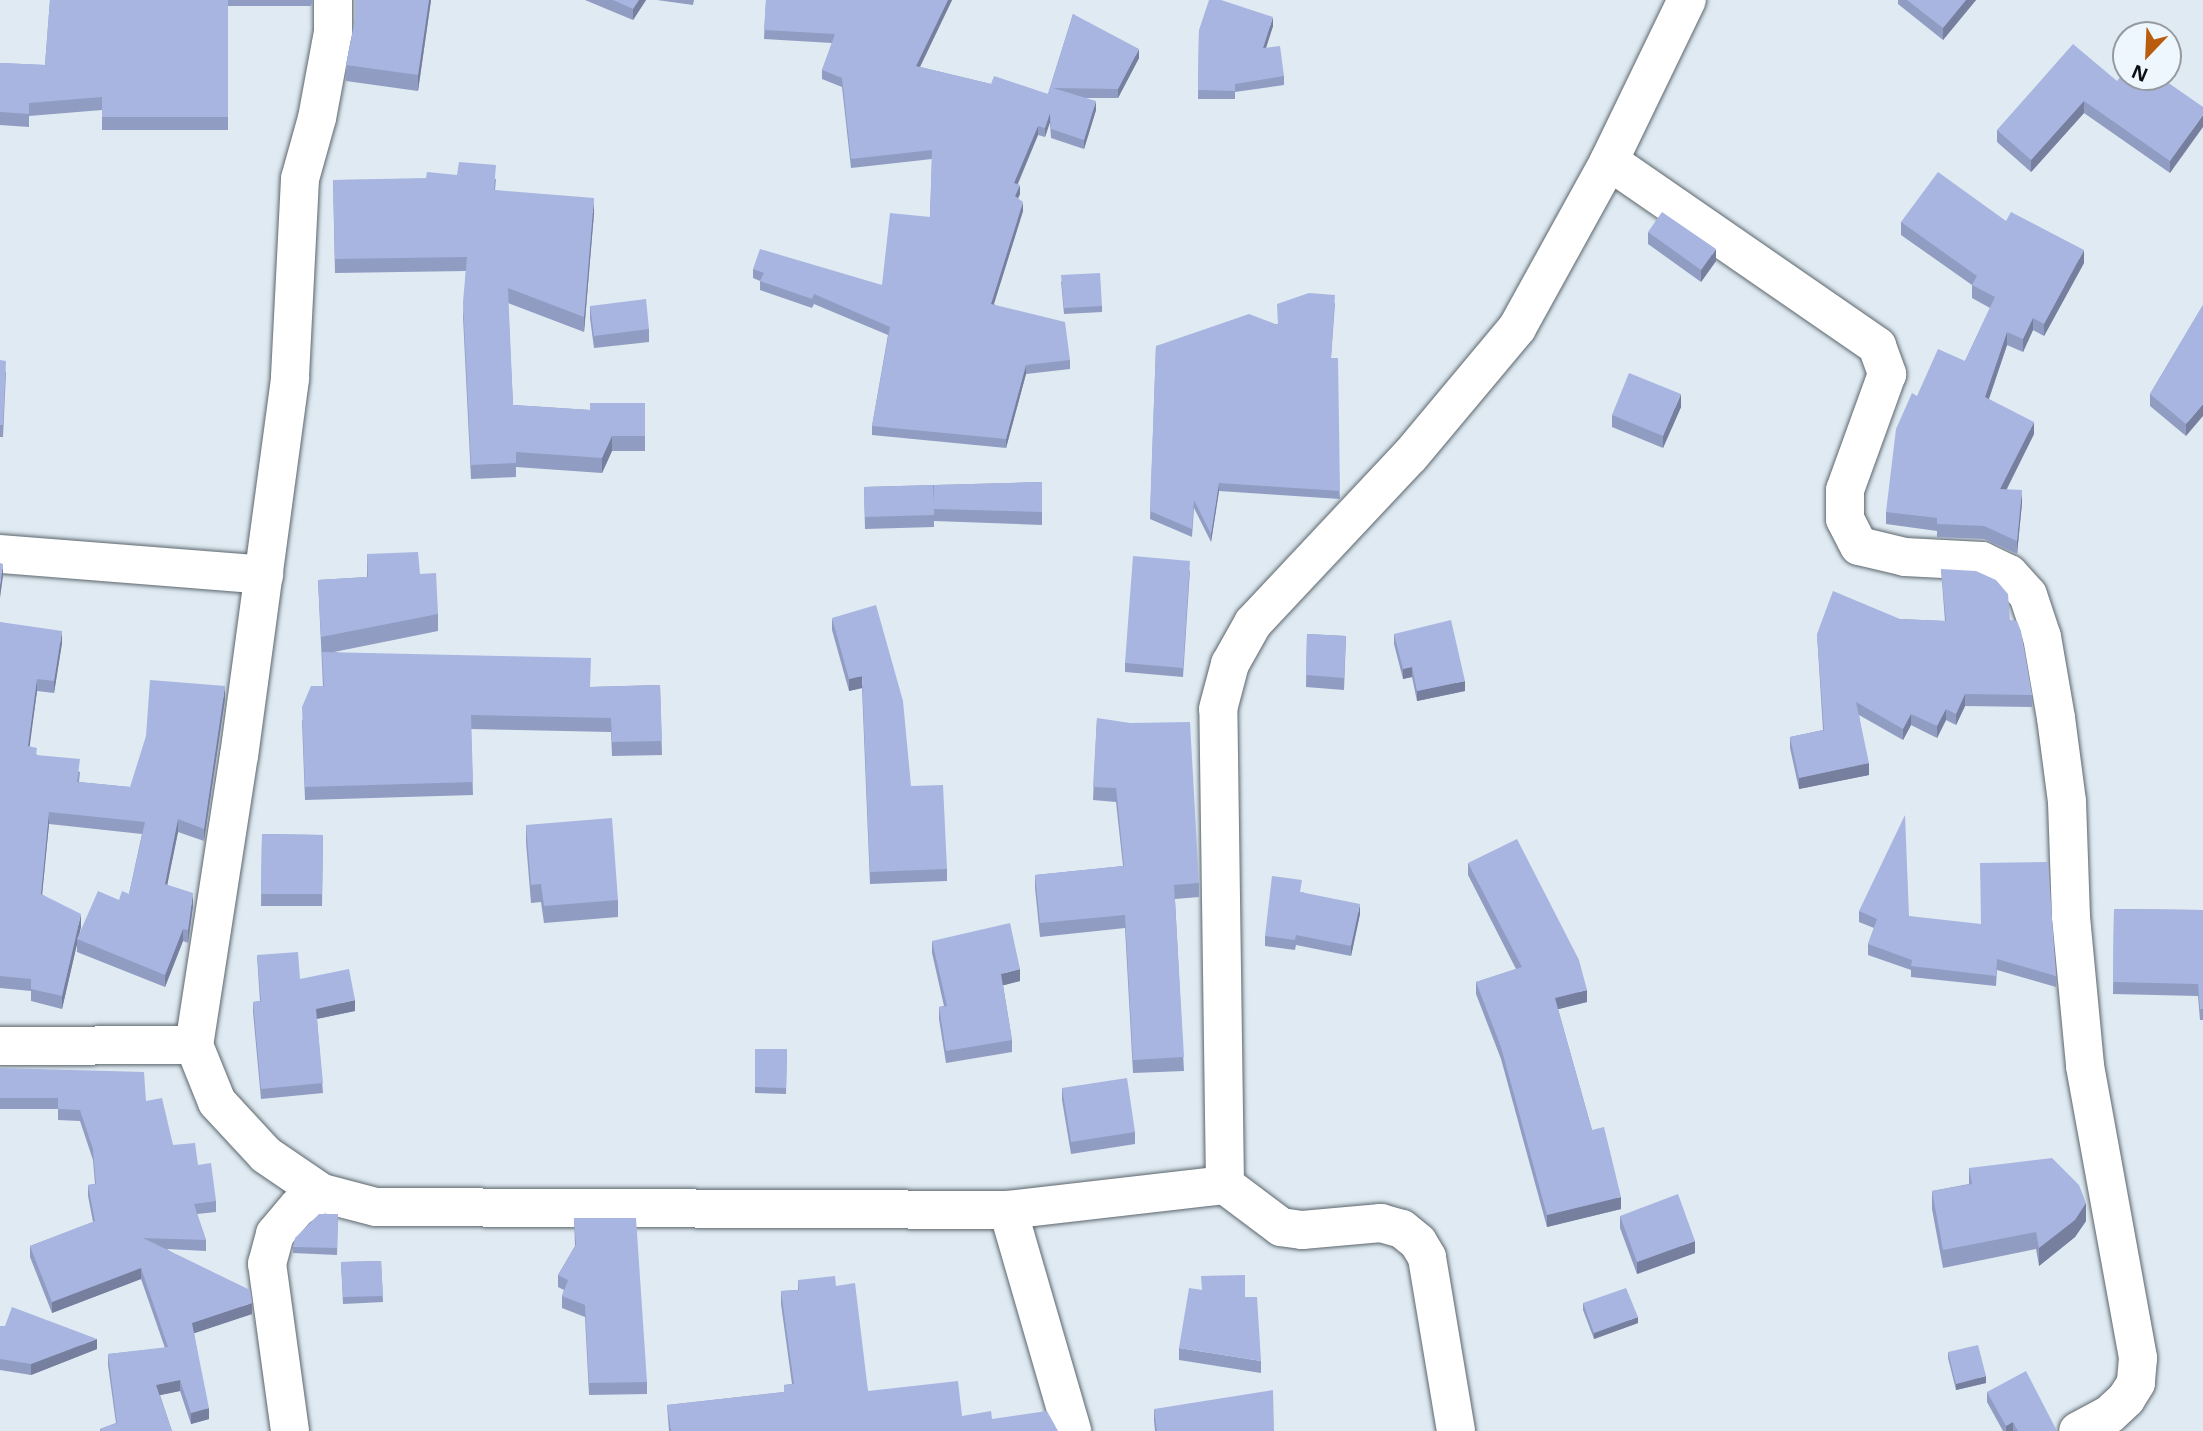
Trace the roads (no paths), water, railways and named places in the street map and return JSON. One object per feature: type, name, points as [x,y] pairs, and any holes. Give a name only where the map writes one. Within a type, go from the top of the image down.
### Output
[{"type":"street","points":[[333,0],[333,32],[320,105],[300,179],[290,379],[264,575],[194,1045],[217,1102],[266,1155],[322,1193],[376,1207],[1008,1210],[1225,1185],[1280,1227],[1303,1230],[1381,1223],[1402,1229],[1418,1242],[1427,1256],[1456,1431]]},
{"type":"street","points":[[1225,1185],[1218,709],[1230,664],[1253,622],[1410,456],[1517,328],[1609,161],[1686,0]]},
{"type":"street","points":[[1609,161],[1877,346],[1887,374],[1845,490],[1845,519],[1859,545],[1905,557],[1982,561],[2010,574],[2028,595],[2042,637],[2067,802],[2070,917],[2085,1066],[2138,1359],[2136,1383],[2126,1399],[2110,1414],[2078,1431]]},
{"type":"street","points":[[0,554],[264,575]]},
{"type":"street","points":[[0,1046],[194,1045]]},
{"type":"street","points":[[290,1431],[267,1264],[275,1234],[298,1207],[322,1193]]},
{"type":"street","points":[[1008,1210],[1072,1431]]}]
